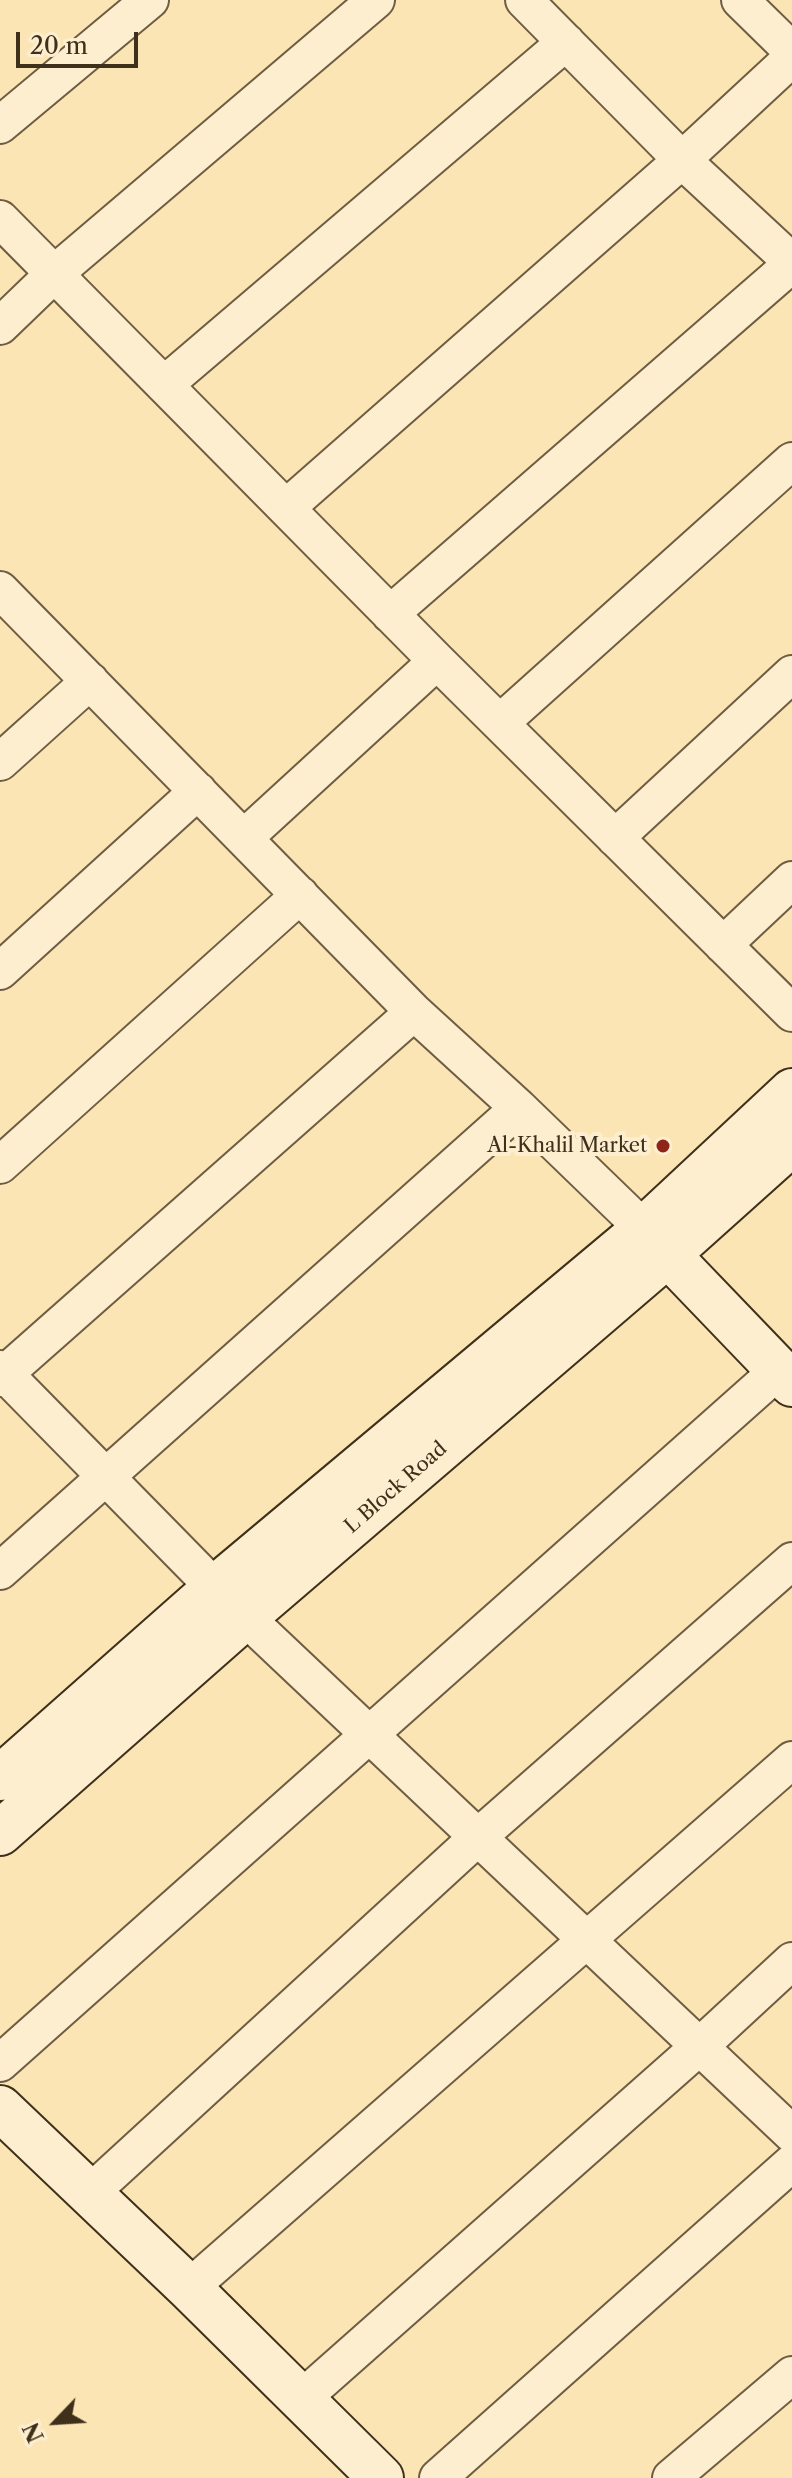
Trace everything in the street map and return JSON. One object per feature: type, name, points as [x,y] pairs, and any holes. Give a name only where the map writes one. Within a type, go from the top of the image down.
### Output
[{"type":"main road","name":"L Block Road","points":[[655,1242],[792,1091]]},
{"type":"main road","name":"L Block Road","points":[[0,1778],[230,1602],[655,1242],[792,1143]]},
{"type":"main road","points":[[655,1242],[785,1377]]},
{"type":"main road","name":"L Block Road","points":[[0,1833],[230,1602]]},
{"type":"main road","points":[[0,2108],[189,2288],[381,2478]]},
{"type":"street","points":[[0,125],[150,0]]},
{"type":"street","points":[[0,326],[54,274],[376,0]]},
{"type":"street","points":[[390,614],[792,263],[682,160],[524,0]]},
{"type":"street","points":[[740,0],[792,51]]},
{"type":"street","points":[[164,385],[566,42]]},
{"type":"street","points":[[286,508],[682,160],[792,58]]},
{"type":"street","points":[[0,219],[390,614],[792,1013]]},
{"type":"street","points":[[500,723],[792,461]]},
{"type":"street","points":[[0,590],[414,1012],[519,1108],[655,1242]]},
{"type":"street","points":[[244,838],[437,661]]},
{"type":"street","points":[[615,838],[792,674]]},
{"type":"street","points":[[0,762],[90,681]]},
{"type":"street","points":[[0,971],[198,791]]},
{"type":"street","points":[[723,945],[792,880]]},
{"type":"street","points":[[0,1165],[300,895]]},
{"type":"street","points":[[414,1012],[2,1373],[230,1602],[792,2134]]},
{"type":"street","points":[[0,1571],[519,1108]]},
{"type":"street","points":[[0,2063],[368,1734],[785,1377]]},
{"type":"street","points":[[89,2194],[478,1837],[792,1561]]},
{"type":"street","points":[[189,2288],[792,1760]]},
{"type":"street","points":[[300,2400],[792,1961]]},
{"type":"street","points":[[438,2478],[792,2163]]},
{"type":"street","points":[[671,2478],[792,2375]]},
{"type":"place","name":"Al-Khalil Market","points":[[663,1146]]}]
